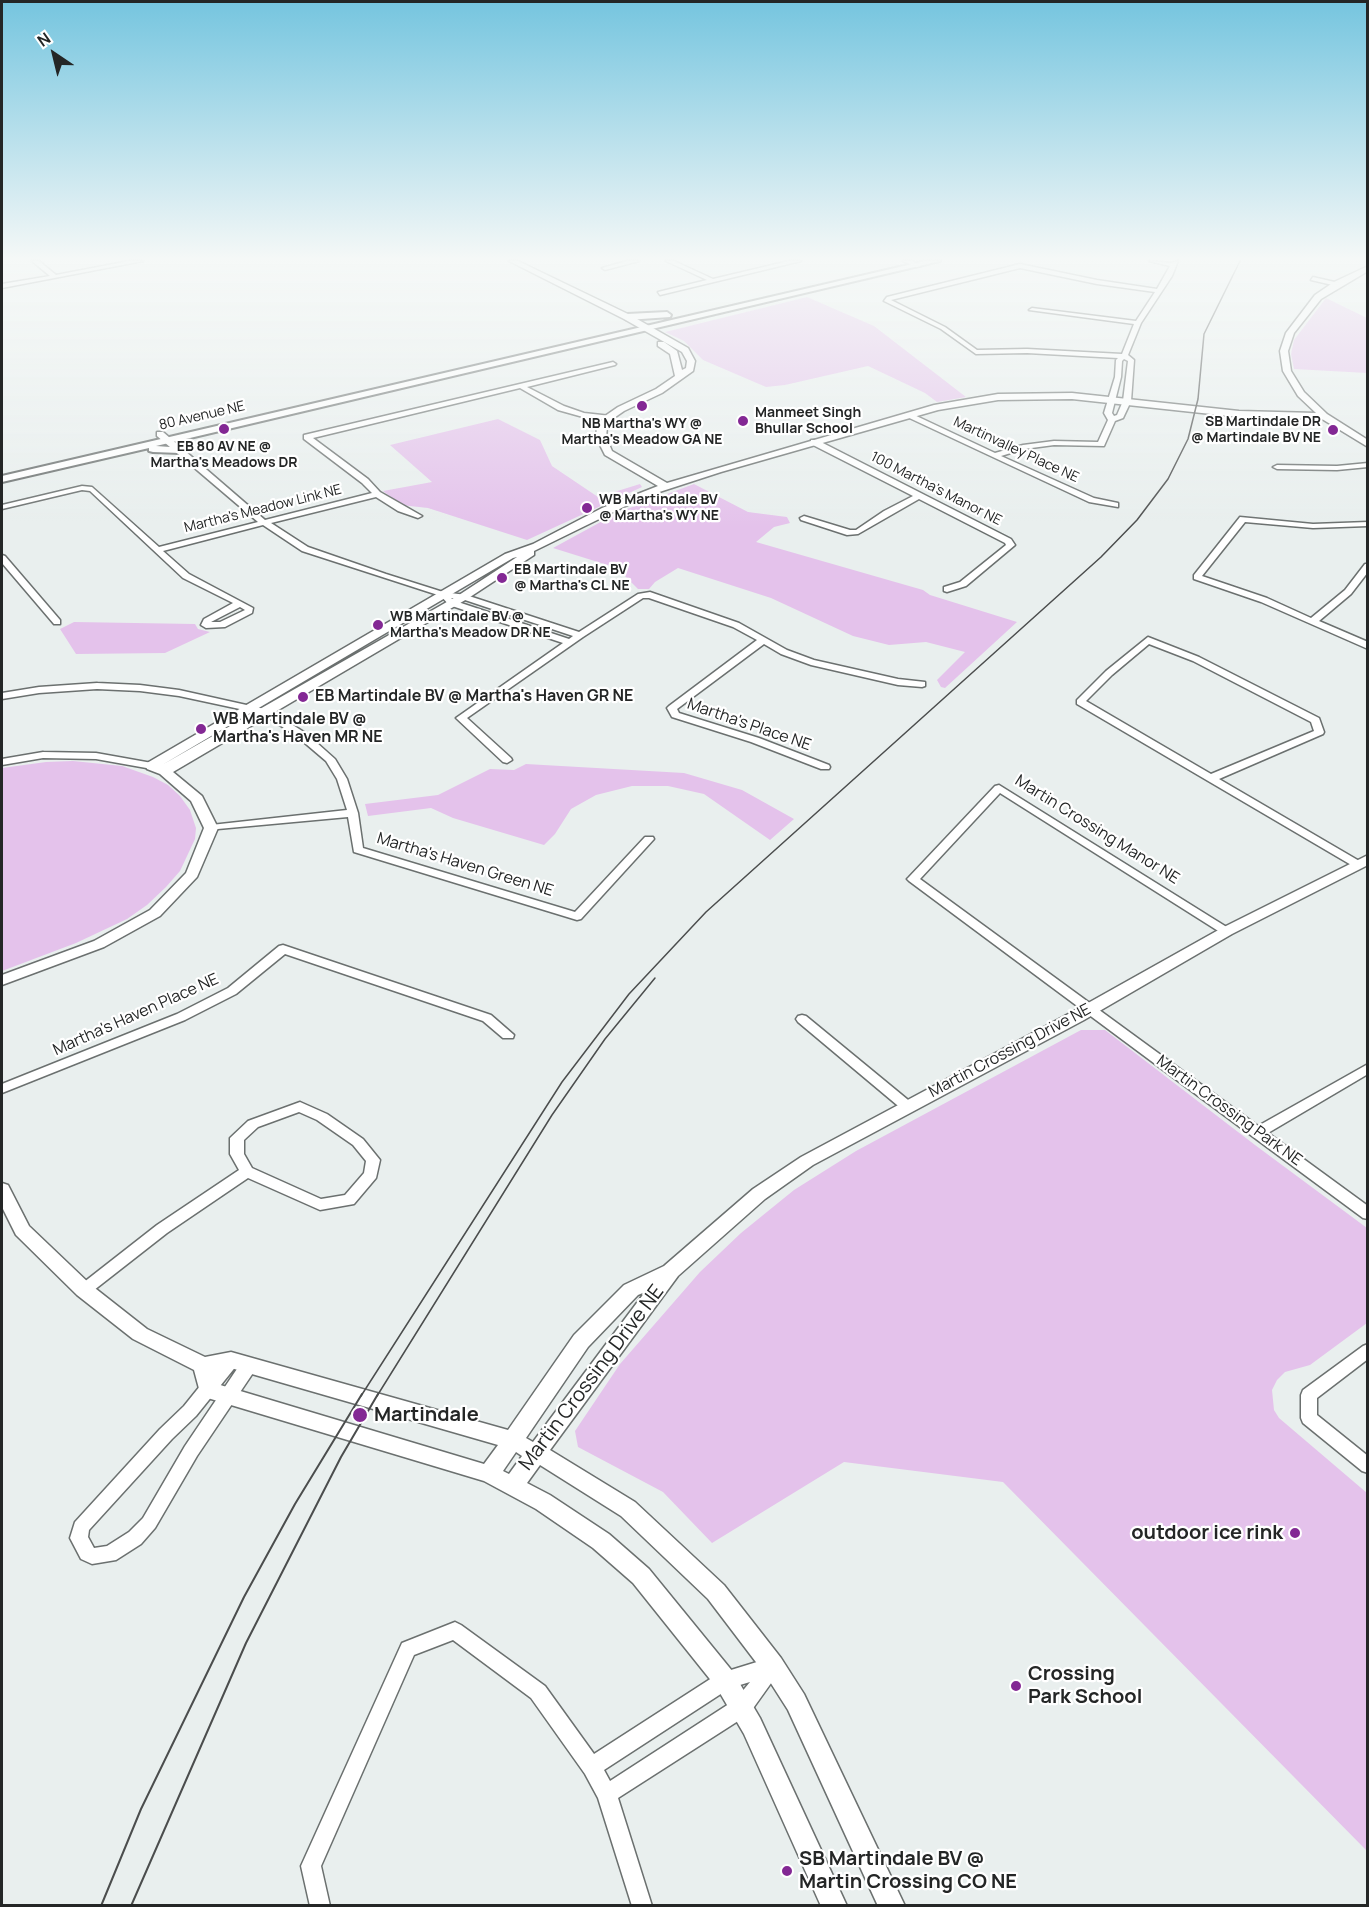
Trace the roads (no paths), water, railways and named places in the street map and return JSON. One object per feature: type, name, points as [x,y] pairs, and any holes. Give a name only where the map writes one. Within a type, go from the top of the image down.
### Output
[{"type":"main road","name":"80 Avenue NE","points":[[2,479],[164,437],[531,350]]},
{"type":"main road","name":"80 Avenue NE","points":[[2,469],[164,437],[554,350]]},
{"type":"main road","points":[[90,458],[153,448],[180,450]]},
{"type":"street","points":[[669,350],[674,353],[677,360],[679,378]]},
{"type":"street","points":[[664,486],[608,453],[601,437],[602,427],[608,418],[679,378],[690,369],[691,361],[685,350]]},
{"type":"street","points":[[973,350],[976,352],[1027,351],[1124,356],[1131,360],[1127,400],[1120,416],[1112,420],[1101,444],[1054,443],[1023,447],[995,455]]},
{"type":"street","points":[[1112,420],[1108,413],[1113,399],[1119,360],[1127,350]]},
{"type":"street","points":[[1284,350],[1284,361],[1301,394],[1324,416],[1368,444]]},
{"type":"street","points":[[418,516],[401,509],[377,494],[365,481],[307,437],[613,364]]},
{"type":"street","points":[[521,386],[561,408],[583,415],[608,418]]},
{"type":"street","points":[[158,769],[251,707],[509,556],[537,546],[606,510],[664,486],[907,415],[967,401],[1007,397],[1072,396],[1127,400],[1239,414],[1324,416]]},
{"type":"street","name":"Martinvalley Place NE","points":[[907,415],[1092,500],[1115,505]]},
{"type":"street","points":[[164,437],[263,522],[305,549],[442,594],[570,642]]},
{"type":"street","name":"100 Martha's Manor NE","points":[[814,442],[1008,541],[1011,545],[963,584],[946,589]]},
{"type":"street","points":[[1277,467],[1337,468],[1368,465]]},
{"type":"street","points":[[2,507],[87,488],[186,576],[238,604]]},
{"type":"street","name":"Martha's Meadow Link NE","points":[[156,550],[377,494]]},
{"type":"street","points":[[804,518],[850,533],[858,532],[919,496]]},
{"type":"street","points":[[1368,524],[1313,526],[1243,519],[1197,577],[1314,620],[1368,646]]},
{"type":"street","points":[[158,769],[266,712],[458,600],[526,558],[537,546]]},
{"type":"street","points":[[2,558],[57,622]]},
{"type":"street","points":[[1314,620],[1348,592],[1368,566]]},
{"type":"street","points":[[507,759],[460,717],[641,596],[650,595],[736,625],[762,641],[811,662],[898,682],[922,684]]},
{"type":"street","points":[[458,600],[580,635]]},
{"type":"street","points":[[1212,778],[1319,732],[1316,720],[1196,659],[1148,640],[1109,673],[1080,702],[1212,778],[1362,861]]},
{"type":"street","name":"Martha's Place NE","points":[[762,641],[672,708],[675,715],[755,740],[825,767]]},
{"type":"street","name":"Martha's Haven Green NE","points":[[2,696],[39,690],[119,687],[178,693],[266,712],[303,736],[330,759],[342,779],[353,813],[358,850],[577,916],[649,839]]},
{"type":"street","points":[[2,762],[43,755],[96,756],[158,769],[197,799],[211,828],[192,874],[155,914],[99,944],[2,980]]},
{"type":"street","name":"Martin Crossing Manor NE","points":[[1090,1009],[913,879],[999,788],[1227,931]]},
{"type":"street","points":[[211,828],[353,813]]},
{"type":"street","name":"Martin Crossing Drive NE","points":[[513,1485],[671,1271],[759,1194],[807,1161],[1090,1009],[1227,931],[1362,861]]},
{"type":"street","name":"Martha's Haven Place NE","points":[[2,1089],[181,1017],[232,991],[283,949],[487,1018],[508,1035]]},
{"type":"street","name":"Martin Crossing Park NE","points":[[1090,1009],[1368,1214]]},
{"type":"street","points":[[802,1019],[908,1107]]},
{"type":"street","points":[[1257,1132],[1368,1068]]},
{"type":"street","points":[[300,1107],[322,1117],[358,1142],[373,1160],[371,1174],[349,1200],[320,1205],[247,1172],[237,1154],[237,1138],[253,1124],[300,1107]]},
{"type":"street","points":[[84,1290],[162,1229],[247,1172]]},
{"type":"street","points":[[2,1190],[22,1230],[84,1290],[140,1334],[203,1365],[240,1362],[511,1440],[536,1452],[628,1509],[666,1542],[716,1592],[773,1666],[796,1702],[892,1905]]},
{"type":"street","name":"Martin Crossing Drive NE","points":[[489,1474],[581,1341],[631,1290],[671,1271]]},
{"type":"street","points":[[1368,1350],[1309,1395],[1309,1418],[1368,1466]]},
{"type":"street","points":[[240,1362],[229,1396],[191,1451],[148,1523],[135,1538],[106,1556],[92,1556],[87,1553],[80,1538],[81,1527],[208,1390],[240,1362]]},
{"type":"street","points":[[203,1365],[208,1390]]},
{"type":"street","points":[[208,1390],[489,1474],[513,1485],[602,1541],[641,1576],[725,1680],[742,1707],[834,1905]]},
{"type":"street","points":[[320,1905],[311,1866],[408,1649],[455,1631],[538,1692],[592,1767],[607,1794],[642,1905]]},
{"type":"street","points":[[592,1767],[725,1680],[773,1666]]},
{"type":"street","points":[[607,1794],[742,1707],[773,1666]]},
{"type":"tram line","points":[[361,1396],[562,1082],[629,994],[706,912],[1101,557],[1137,520],[1168,479],[1188,439],[1198,399],[1203,350]]},
{"type":"tram line","points":[[377,1396],[552,1115],[605,1039],[655,978]]},
{"type":"tram line","points":[[101,1906],[141,1809],[244,1597],[295,1504],[362,1394]]},
{"type":"tram line","points":[[131,1906],[246,1643],[341,1457],[378,1394]]},
{"type":"place","name":"NB Martha's WY @ Martha's Meadow GA NE","points":[[642,406]]},
{"type":"place","name":"Manmeet Singh Bhullar School","points":[[743,421]]},
{"type":"place","name":"EB 80 AV NE @ Martha's Meadows DR","points":[[224,429]]},
{"type":"place","name":"SB Martindale DR @ Martindale BV NE","points":[[1333,430]]},
{"type":"place","name":"WB Martindale BV @ Martha's WY NE","points":[[587,508]]},
{"type":"place","name":"EB Martindale BV @ Martha's CL NE","points":[[502,578]]},
{"type":"place","name":"WB Martindale BV @ Martha's Meadow DR NE","points":[[378,625]]},
{"type":"place","name":"EB Martindale BV @ Martha's Haven GR NE","points":[[303,697]]},
{"type":"place","name":"WB Martindale BV @ Martha's Haven MR NE","points":[[201,729]]},
{"type":"place","name":"Martindale","points":[[360,1415]]},
{"type":"place","name":"outdoor ice rink","points":[[1295,1533]]},
{"type":"place","name":"Crossing Park School","points":[[1016,1686]]},
{"type":"place","name":"SB Martindale BV @ Martin Crossing CO NE","points":[[787,1871]]}]
